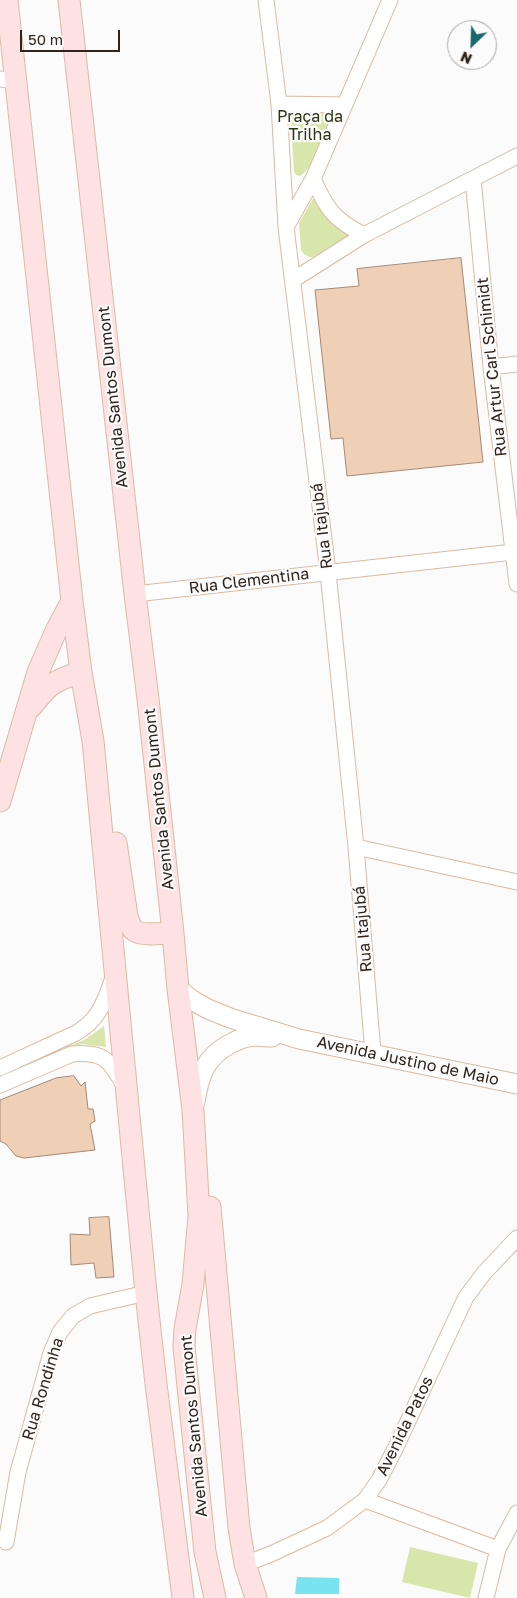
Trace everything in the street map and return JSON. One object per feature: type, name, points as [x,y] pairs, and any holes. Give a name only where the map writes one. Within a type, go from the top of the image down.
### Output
[{"type":"main road","name":"Avenida Santos Dumont","points":[[7,0],[5,30],[8,80],[81,672],[92,741],[146,1293],[183,1598]]},
{"type":"main road","name":"Avenida Santos Dumont","points":[[69,0],[149,708],[178,989],[194,1110],[199,1216],[193,1284],[185,1329],[184,1347],[205,1552],[215,1598]]},
{"type":"main road","points":[[0,802],[38,672],[72,601]]},
{"type":"main road","points":[[26,713],[53,682],[81,672]]},
{"type":"main road","points":[[92,741],[111,807],[121,880],[130,924],[136,931],[173,933]]},
{"type":"main road","points":[[197,1168],[209,1194],[239,1528],[245,1564],[256,1598]]},
{"type":"street","name":"Rua Itajubá","points":[[266,0],[279,104],[286,227],[328,572],[356,846],[373,1053]]},
{"type":"street","points":[[286,227],[313,179],[390,0]]},
{"type":"street","points":[[279,104],[344,105]]},
{"type":"street","points":[[293,280],[364,235],[517,156]]},
{"type":"street","points":[[313,179],[333,215],[348,227],[364,235]]},
{"type":"street","name":"Rua Artur Carl Schimidt","points":[[473,179],[491,367],[517,584]]},
{"type":"street","points":[[491,367],[517,364]]},
{"type":"street","name":"Rua Clementina","points":[[135,594],[513,552]]},
{"type":"street","points":[[356,846],[517,882]]},
{"type":"street","points":[[0,1068],[88,1026],[104,1003],[114,974]]},
{"type":"street","name":"Avenida Justino de Maio","points":[[178,989],[208,1010],[299,1039],[517,1084]]},
{"type":"street","name":"Avenida Justino de Maio","points":[[194,1110],[198,1083],[204,1068],[223,1048],[237,1040],[252,1036],[299,1039]]},
{"type":"street","points":[[0,1084],[72,1054],[84,1053],[99,1056],[113,1066],[125,1088]]},
{"type":"street","name":"Avenida Patos","points":[[245,1564],[272,1554],[327,1528],[365,1500],[379,1480],[395,1448],[466,1297],[484,1273],[517,1238]]},
{"type":"street","name":"Rua Rondinha","points":[[6,1542],[18,1472],[51,1353],[60,1332],[73,1316],[90,1306],[146,1293]]},
{"type":"street","points":[[365,1500],[498,1549]]},
{"type":"street","points":[[486,1598],[498,1549],[517,1513]]},
{"type":"green space","name":"Praça da Trilha","points":[[290,108],[337,108],[316,155],[306,171],[300,176],[294,172]]},
{"type":"green space","points":[[314,197],[350,235],[313,257],[309,257],[301,250],[299,223]]},
{"type":"green space","points":[[104,1026],[106,1047],[82,1044],[49,1054],[84,1040]]},
{"type":"green space","points":[[410,1547],[478,1563],[470,1598],[402,1582]]},
{"type":"water","points":[[297,1577],[339,1578],[339,1594],[295,1594]]},
{"type":"building","points":[[461,258],[483,462],[347,476],[343,438],[331,439],[315,290],[359,286],[357,269]]},
{"type":"building","points":[[74,1076],[81,1086],[85,1082],[88,1109],[93,1109],[95,1121],[90,1124],[95,1150],[24,1158],[16,1156],[6,1144],[0,1141],[0,1100],[56,1078]]},
{"type":"building","points":[[109,1217],[114,1277],[96,1278],[94,1263],[71,1265],[70,1234],[90,1235],[89,1218]]}]
